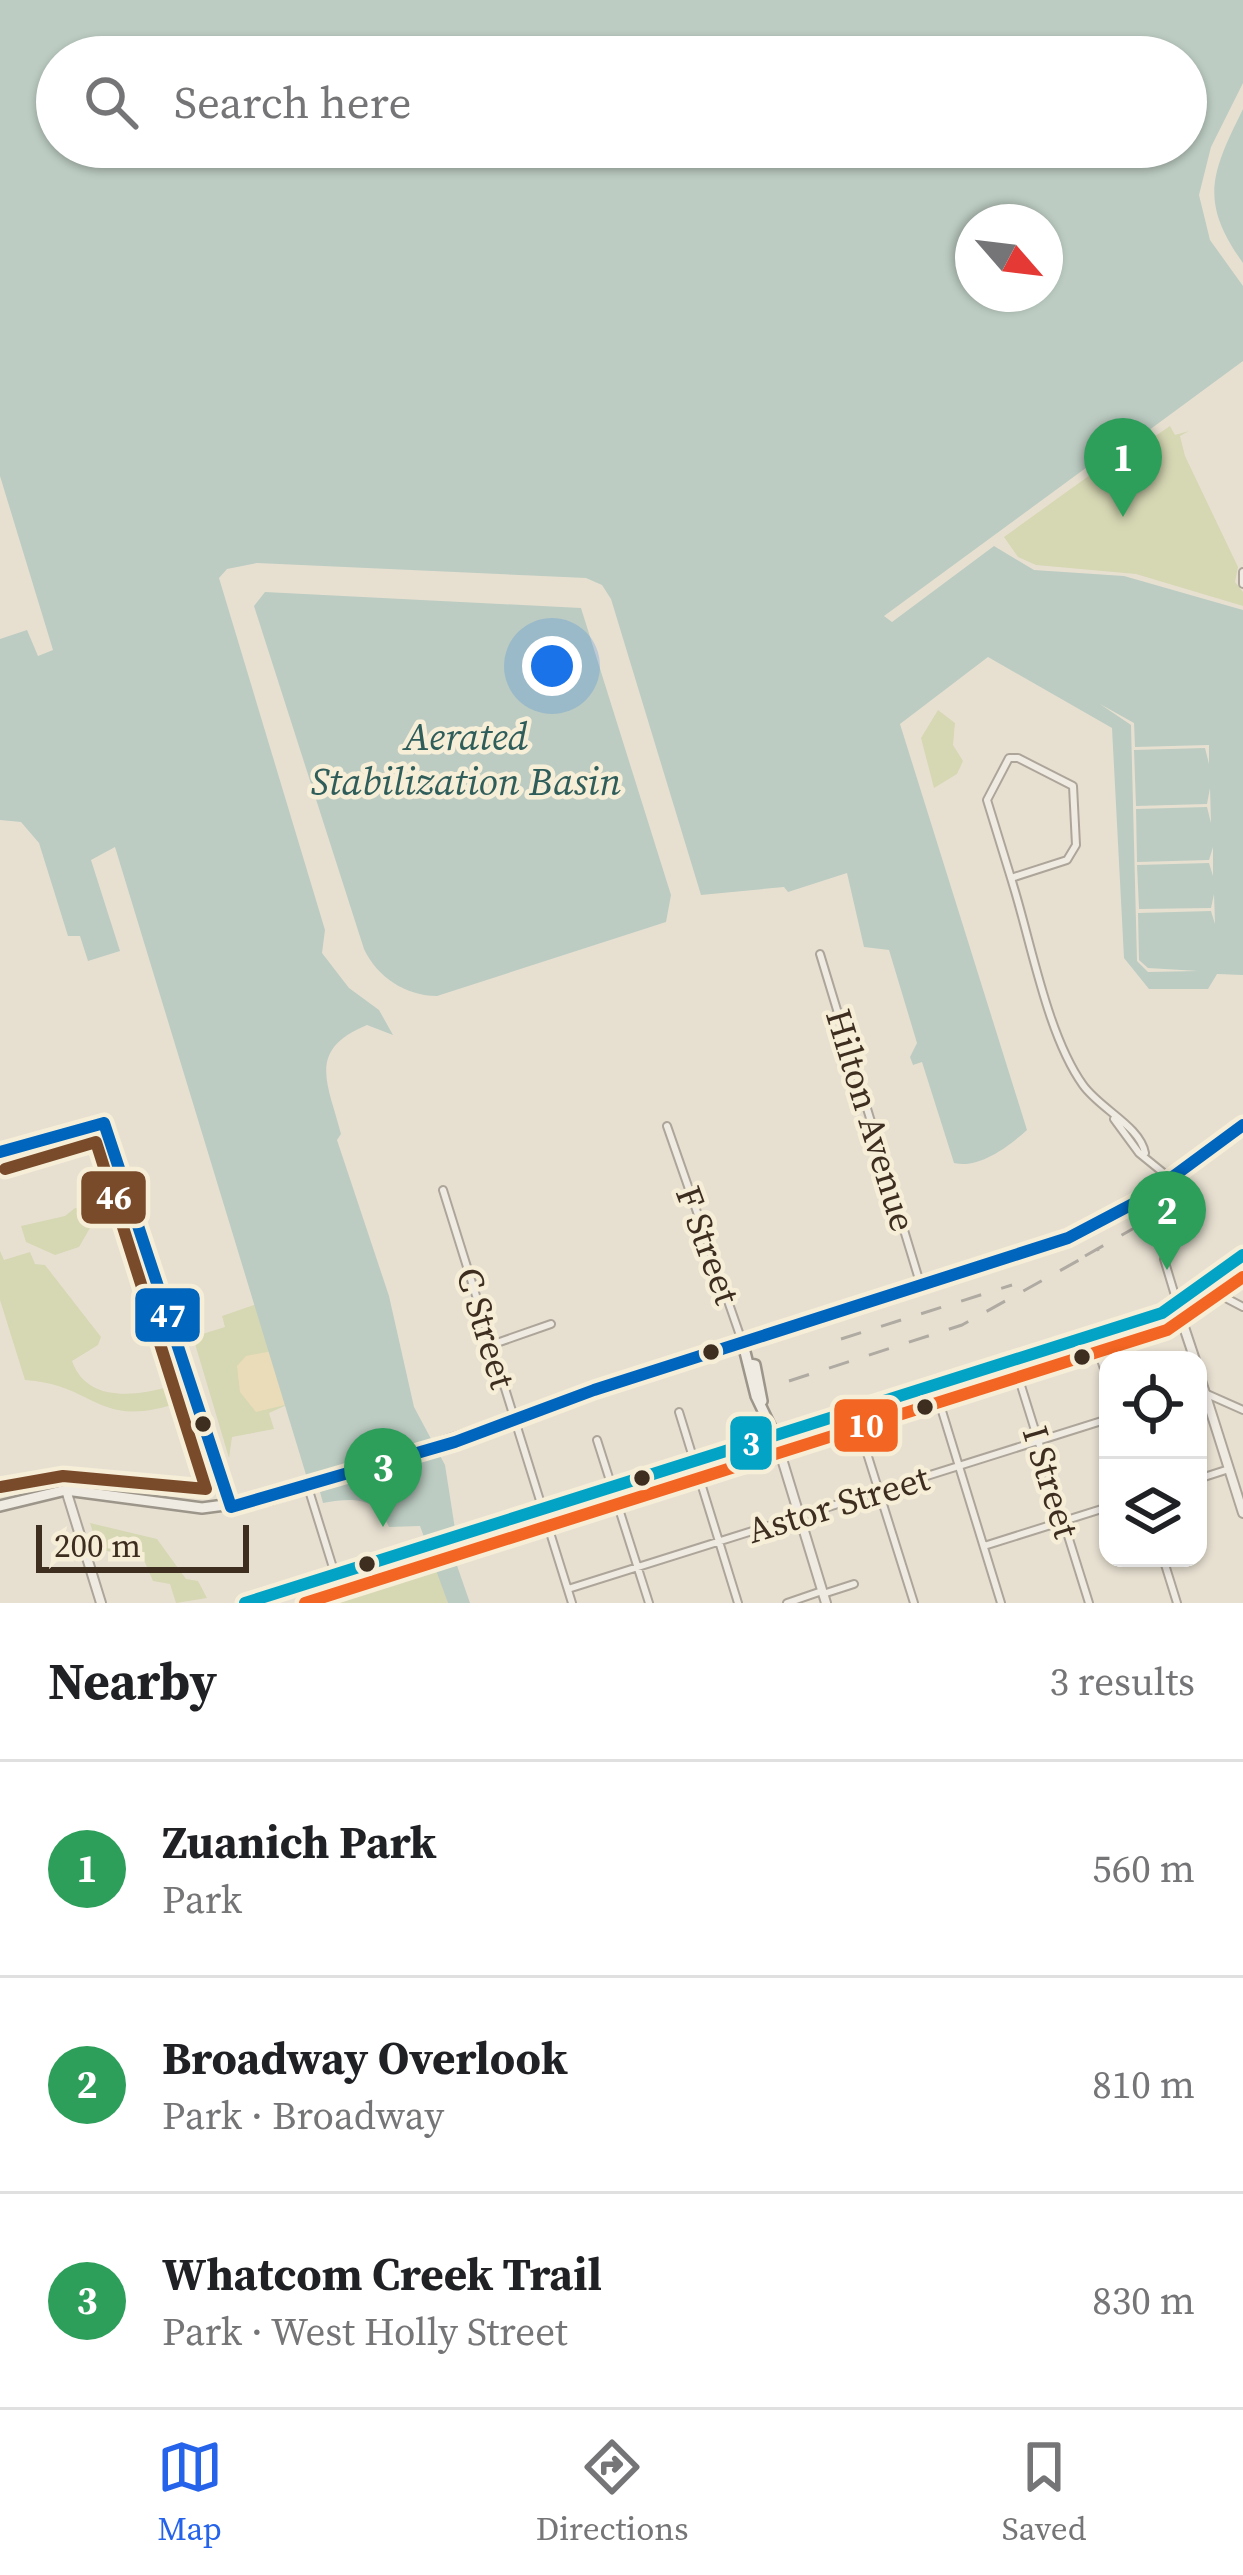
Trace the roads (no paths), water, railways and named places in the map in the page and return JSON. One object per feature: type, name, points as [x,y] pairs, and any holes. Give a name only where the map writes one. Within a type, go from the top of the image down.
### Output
[{"type":"main road","points":[[244,1603],[1178,1306],[1243,1255]]},
{"type":"main road","points":[[0,1506],[66,1490],[225,1507],[454,1442],[514,1417],[743,1344]]},
{"type":"main road","name":"F Street","points":[[743,1344],[749,1364],[755,1365],[775,1436]]},
{"type":"street","points":[[1243,572],[1243,584]]},
{"type":"street","points":[[1011,878],[1067,860],[1076,845],[1073,787],[1018,758],[1009,758],[986,800],[1065,1054],[1083,1085],[1114,1119],[1121,1120],[1171,1179]]},
{"type":"street","name":"Hilton Avenue","points":[[820,954],[921,1286]]},
{"type":"street","points":[[0,1152],[104,1123],[110,1128],[225,1507]]},
{"type":"street","points":[[743,1344],[1068,1238],[1171,1179],[1243,1124]]},
{"type":"street","name":"F Street","points":[[667,1126],[743,1344]]},
{"type":"street","name":"C Street","points":[[443,1190],[572,1603]]},
{"type":"street","points":[[1164,1259],[1192,1351]]},
{"type":"street","points":[[1203,1286],[1243,1307]]},
{"type":"street","points":[[491,1345],[550,1324]]},
{"type":"street","points":[[1093,1335],[1099,1353]]},
{"type":"street","name":"I Street","points":[[1013,1360],[1089,1603]]},
{"type":"street","points":[[934,1385],[1001,1603]]},
{"type":"street","points":[[1207,1393],[1243,1410]]},
{"type":"street","points":[[1207,1407],[1242,1510]]},
{"type":"street","points":[[854,1411],[914,1603]]},
{"type":"street","points":[[679,1412],[738,1603]]},
{"type":"street","name":"Astor Street","points":[[568,1588],[1099,1422]]},
{"type":"street","name":"F Street","points":[[775,1436],[824,1596]]},
{"type":"street","points":[[597,1440],[649,1603]]},
{"type":"street","points":[[1207,1476],[1229,1469]]},
{"type":"street","points":[[311,1485],[335,1574]]},
{"type":"street","points":[[66,1490],[101,1603]]},
{"type":"street","points":[[984,1546],[1099,1510]]},
{"type":"street","points":[[1166,1567],[1177,1603]]},
{"type":"street","points":[[788,1603],[854,1584]]},
{"type":"water","points":[[0,0],[1243,0],[1243,83],[1207,163],[1207,36],[36,36],[36,168],[1206,168],[1199,195],[1210,240],[1243,286],[1243,361],[1137,439],[1124,440],[884,616],[892,622],[994,546],[1034,570],[1124,576],[1243,610],[1243,975],[1217,974],[1208,989],[1149,989],[1124,958],[1112,728],[988,657],[900,724],[1027,1130],[983,1160],[954,1163],[922,1062],[913,1065],[910,1057],[917,1043],[889,950],[864,947],[847,873],[788,892],[784,887],[701,895],[611,599],[602,585],[586,578],[257,563],[227,569],[219,578],[325,930],[322,953],[349,988],[379,1010],[393,1035],[367,1025],[348,1035],[329,1057],[327,1084],[341,1134],[337,1140],[389,1296],[414,1407],[445,1465],[458,1548],[453,1554],[470,1603],[448,1603],[420,1526],[389,1527],[377,1509],[362,1502],[323,1503],[316,1477],[307,1478],[115,847],[91,860],[120,951],[88,961],[80,936],[68,936],[39,843],[21,822],[0,820],[0,639],[27,630],[38,656],[53,650],[0,476]]},
{"type":"water","points":[[1243,109],[1243,263],[1220,222],[1214,187],[1223,152]]},
{"type":"water","name":"Aerated Stabilization Basin","points":[[265,592],[581,608],[671,895],[666,922],[437,996],[414,993],[385,976],[364,949],[254,606]]},
{"type":"railway","points":[[1085,1256],[1136,1227]]},
{"type":"railway","points":[[789,1381],[962,1325],[1099,1249]]},
{"type":"railway","points":[[841,1339],[1012,1285]]},
{"type":"place","name":"Zuanich Park","points":[[1123,517]]},
{"type":"place","name":"Broadway Overlook","points":[[1167,1270]]},
{"type":"place","name":"Whatcom Creek Trail","points":[[383,1527]]}]
